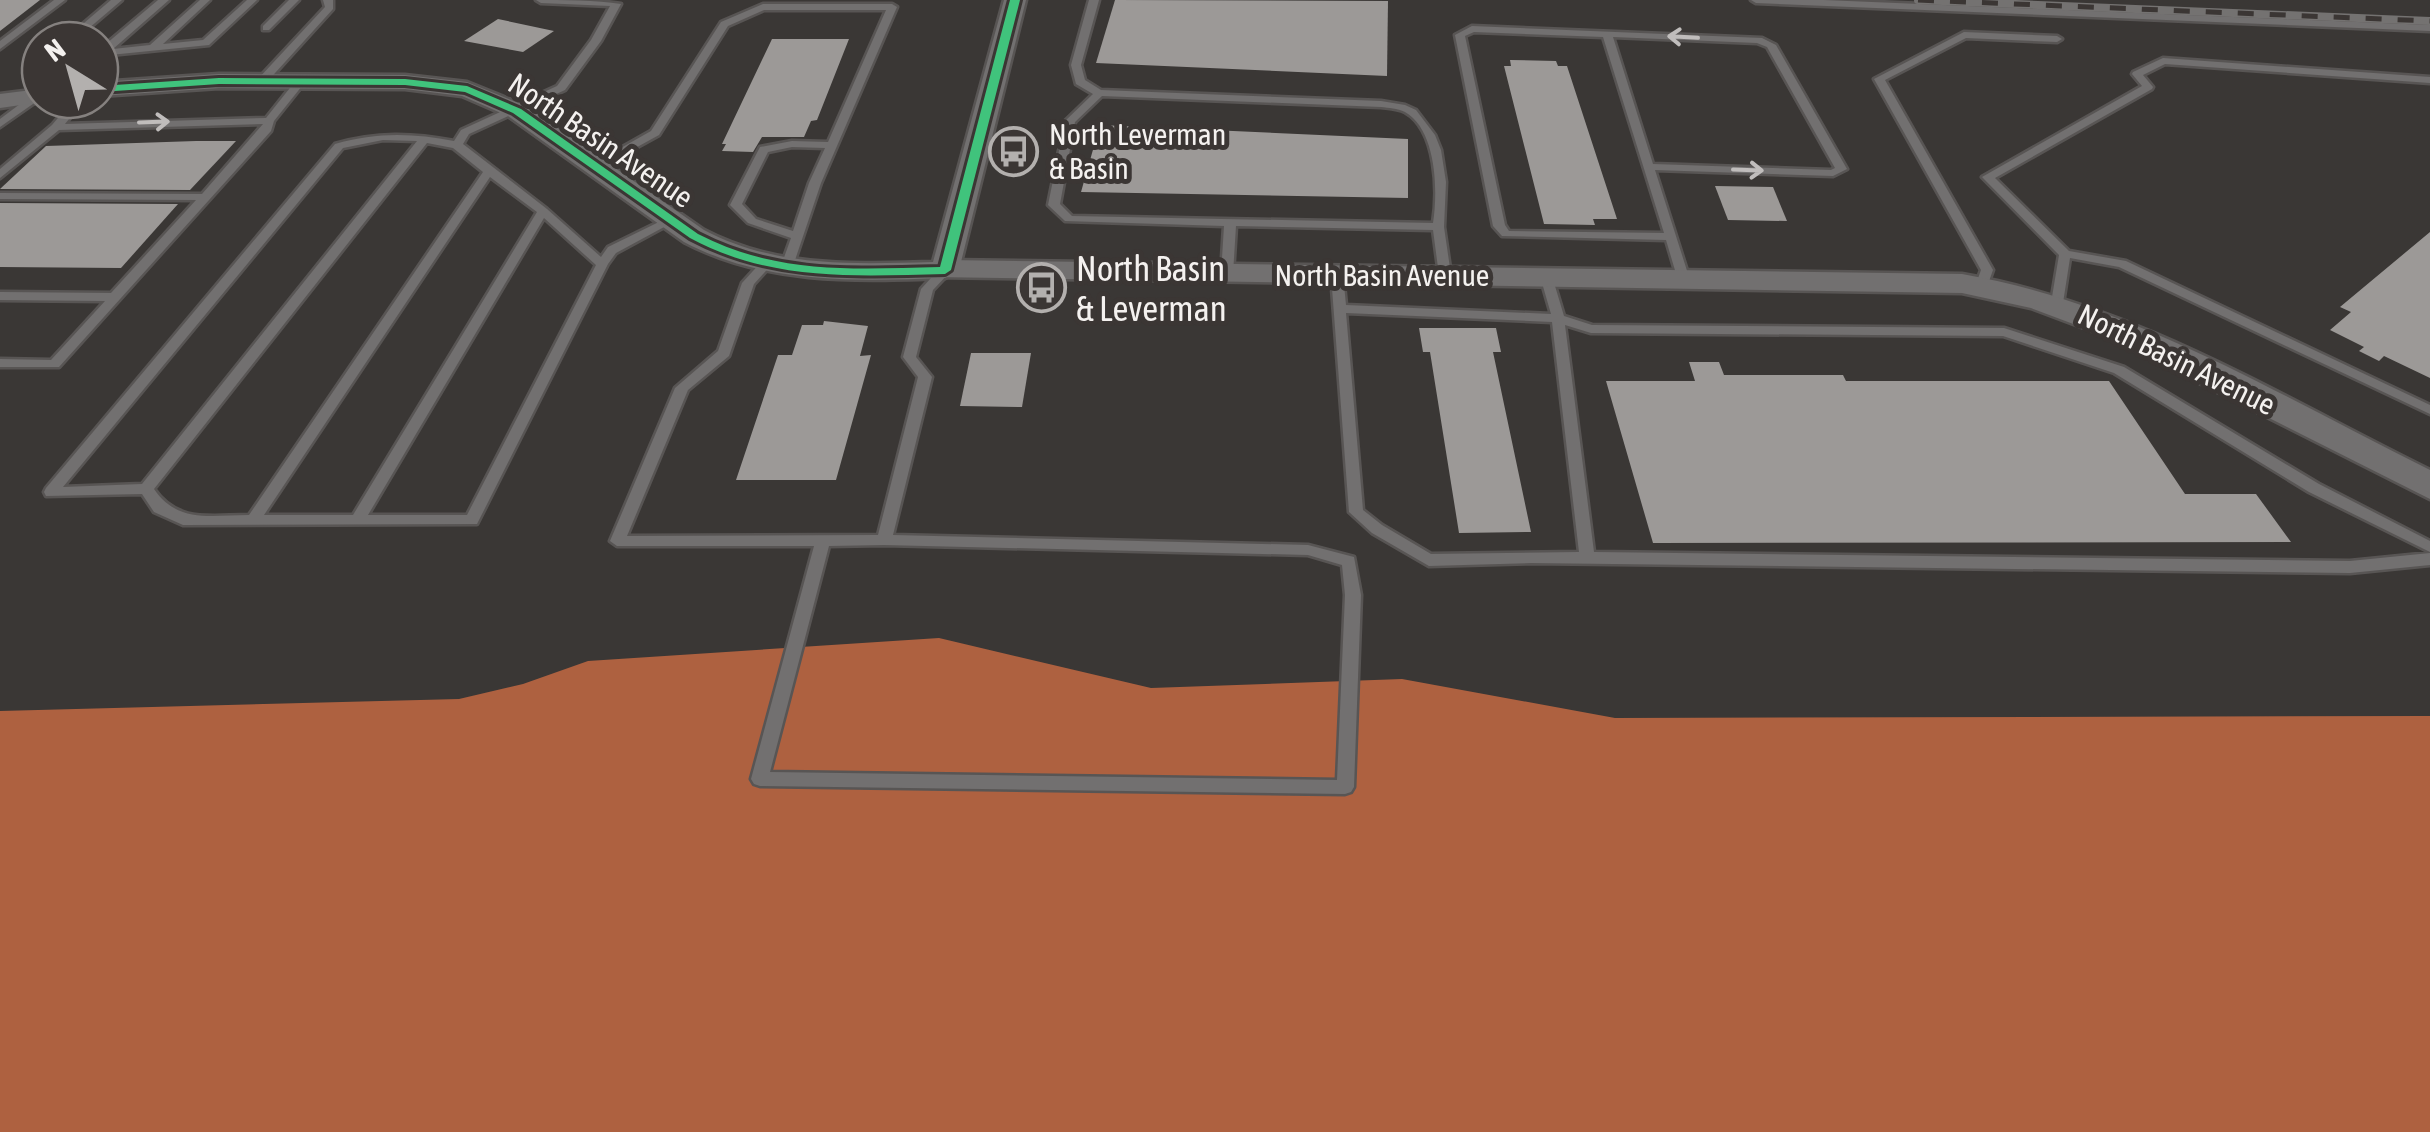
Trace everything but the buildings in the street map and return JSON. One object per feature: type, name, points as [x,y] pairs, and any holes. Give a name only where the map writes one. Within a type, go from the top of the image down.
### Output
[{"type":"main road","name":"North Basin Avenue","points":[[945,270],[1919,280],[1982,284],[2057,303],[2136,335],[2430,486]]},
{"type":"street","points":[[945,270],[1015,0]]},
{"type":"street","name":"North Basin Avenue","points":[[120,88],[180,82],[301,81],[438,84],[481,93],[517,111],[704,243],[777,264],[945,270]]},
{"type":"lane","points":[[0,46],[60,0]]},
{"type":"lane","points":[[94,20],[118,0]]},
{"type":"lane","points":[[120,38],[164,0]]},
{"type":"lane","points":[[153,48],[204,0]]},
{"type":"lane","points":[[120,51],[206,43],[252,0]]},
{"type":"lane","points":[[266,28],[294,0]]},
{"type":"lane","points":[[262,81],[330,7],[328,0]]},
{"type":"lane","points":[[457,145],[466,132],[560,88],[596,41],[616,4],[541,0]]},
{"type":"lane","points":[[1094,0],[1076,65],[1080,82],[1099,93],[1380,104],[1408,109],[1430,135],[1443,204],[1438,227],[1445,275]]},
{"type":"lane","points":[[1756,0],[2430,28]]},
{"type":"lane","points":[[595,166],[655,132],[724,24],[763,8],[892,7],[797,236],[777,264],[748,283],[724,353],[682,388],[617,541],[824,540],[884,540],[1308,550],[1349,562],[1353,596],[1345,787],[760,779],[824,540]]},
{"type":"lane","points":[[1650,167],[1833,172],[1840,169],[1771,44],[1760,40],[1472,30],[1460,35],[1499,226],[1506,234],[1671,237]]},
{"type":"lane","points":[[1607,34],[1683,277]]},
{"type":"lane","points":[[1982,284],[1986,270],[1879,79],[1964,35],[2057,39]]},
{"type":"lane","points":[[2430,80],[2163,61],[2137,74],[2148,87],[1988,178],[2064,254],[2122,264],[2430,410]]},
{"type":"lane","points":[[0,363],[54,364],[267,129],[301,81]]},
{"type":"lane","points":[[1099,93],[1070,122],[1056,210],[1083,222],[1438,227]]},
{"type":"lane","points":[[0,175],[62,120]]},
{"type":"lane","points":[[56,127],[269,121]]},
{"type":"lane","points":[[425,138],[146,489],[50,492],[338,146],[370,136],[425,138],[457,145],[543,211],[602,264]]},
{"type":"lane","points":[[797,236],[752,221],[736,205],[764,149],[792,144],[832,145]]},
{"type":"lane","points":[[253,520],[489,170]]},
{"type":"lane","points":[[0,196],[205,197]]},
{"type":"lane","points":[[358,519],[543,211]]},
{"type":"lane","points":[[146,489],[158,508],[183,520],[472,520],[602,264],[612,250],[671,220]]},
{"type":"lane","points":[[1227,274],[1230,224]]},
{"type":"lane","points":[[2057,303],[2064,254]]},
{"type":"lane","points":[[884,540],[925,378],[909,357],[927,288],[945,270]]},
{"type":"lane","points":[[1337,274],[1356,512],[1429,560],[1586,558],[2350,567],[2430,559]]},
{"type":"lane","points":[[1546,276],[1558,318],[1586,558]]},
{"type":"lane","points":[[0,296],[114,297]]},
{"type":"lane","points":[[1340,309],[1558,318],[1591,329],[2004,332],[2118,370],[2314,488],[2430,547]]},
{"type":"shaded area","points":[[939,638],[1151,688],[1402,679],[1615,718],[2430,716],[2430,1132],[0,1132],[0,711],[459,699],[523,684],[588,661]]},
{"type":"railway","points":[[1918,0],[2430,21]]},
{"type":"cycle path","points":[[120,88],[219,81],[405,82],[467,89],[517,111],[694,236],[721,250],[751,261],[816,271],[945,270],[1015,0]]},
{"type":"place","name":"North Leverman & Basin","points":[[1014,151]]},
{"type":"place","name":"North Basin & Leverman","points":[[1041,288]]}]
